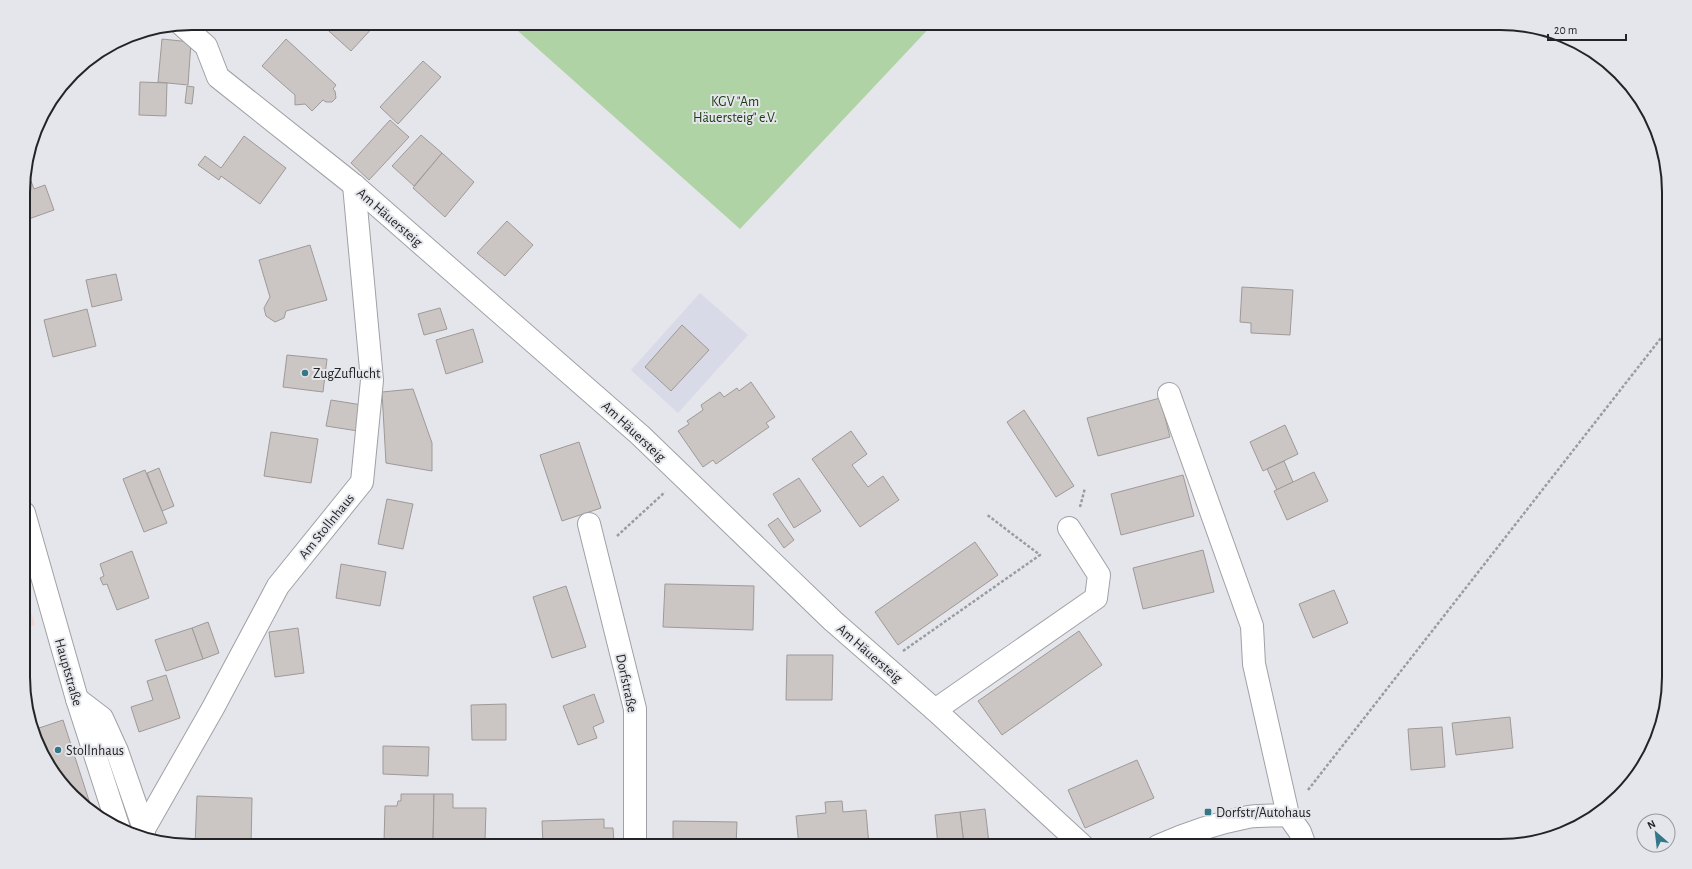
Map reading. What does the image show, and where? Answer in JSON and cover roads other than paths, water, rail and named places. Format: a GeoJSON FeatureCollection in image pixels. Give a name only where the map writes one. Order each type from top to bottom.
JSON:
{"type":"FeatureCollection","features":[{"type":"Feature","properties":{"kind":"street","name":"Am Häuersteig"},"geometry":{"type":"LineString","coordinates":[[188,30],[206,46],[214,69],[354,185],[634,430],[833,621],[935,710],[1075,839]]}},
{"type":"Feature","properties":{"kind":"street","name":"Am Stollnhaus"},"geometry":{"type":"LineString","coordinates":[[144,831],[213,708],[278,586],[362,482],[372,380],[354,185]]}},
{"type":"Feature","properties":{"kind":"street"},"geometry":{"type":"LineString","coordinates":[[1169,394],[1252,626],[1254,664],[1288,815],[1300,832],[1302,839]]}},
{"type":"Feature","properties":{"kind":"street","name":"Dorfstraße"},"geometry":{"type":"LineString","coordinates":[[589,524],[635,709],[635,839]]}},
{"type":"Feature","properties":{"kind":"street"},"geometry":{"type":"LineString","coordinates":[[935,710],[1096,598],[1100,574],[1068,528]]}},
{"type":"Feature","properties":{"kind":"street","name":"Hauptstraße"},"geometry":{"type":"LineString","coordinates":[[30,534],[77,699],[116,820]]}},
{"type":"Feature","properties":{"kind":"street"},"geometry":{"type":"LineString","coordinates":[[77,699],[102,718],[117,751],[144,831]]}},
{"type":"Feature","properties":{"kind":"street"},"geometry":{"type":"LineString","coordinates":[[1174,839],[1212,826],[1249,817],[1288,815]]}},
{"type":"Feature","properties":{"kind":"place","name":"ZugZuflucht"},"geometry":{"type":"Point","coordinates":[305,373]}},
{"type":"Feature","properties":{"kind":"place","name":"Stollnhaus"},"geometry":{"type":"Point","coordinates":[58,750]}},
{"type":"Feature","properties":{"kind":"place","name":"Dorfstr/Autohaus"},"geometry":{"type":"Point","coordinates":[1208,812]}},
{"type":"Feature","properties":{"kind":"park label","name":"KGV \"Am Häuersteig\" e.V."},"geometry":{"type":"Point","coordinates":[735,110]}}]}
